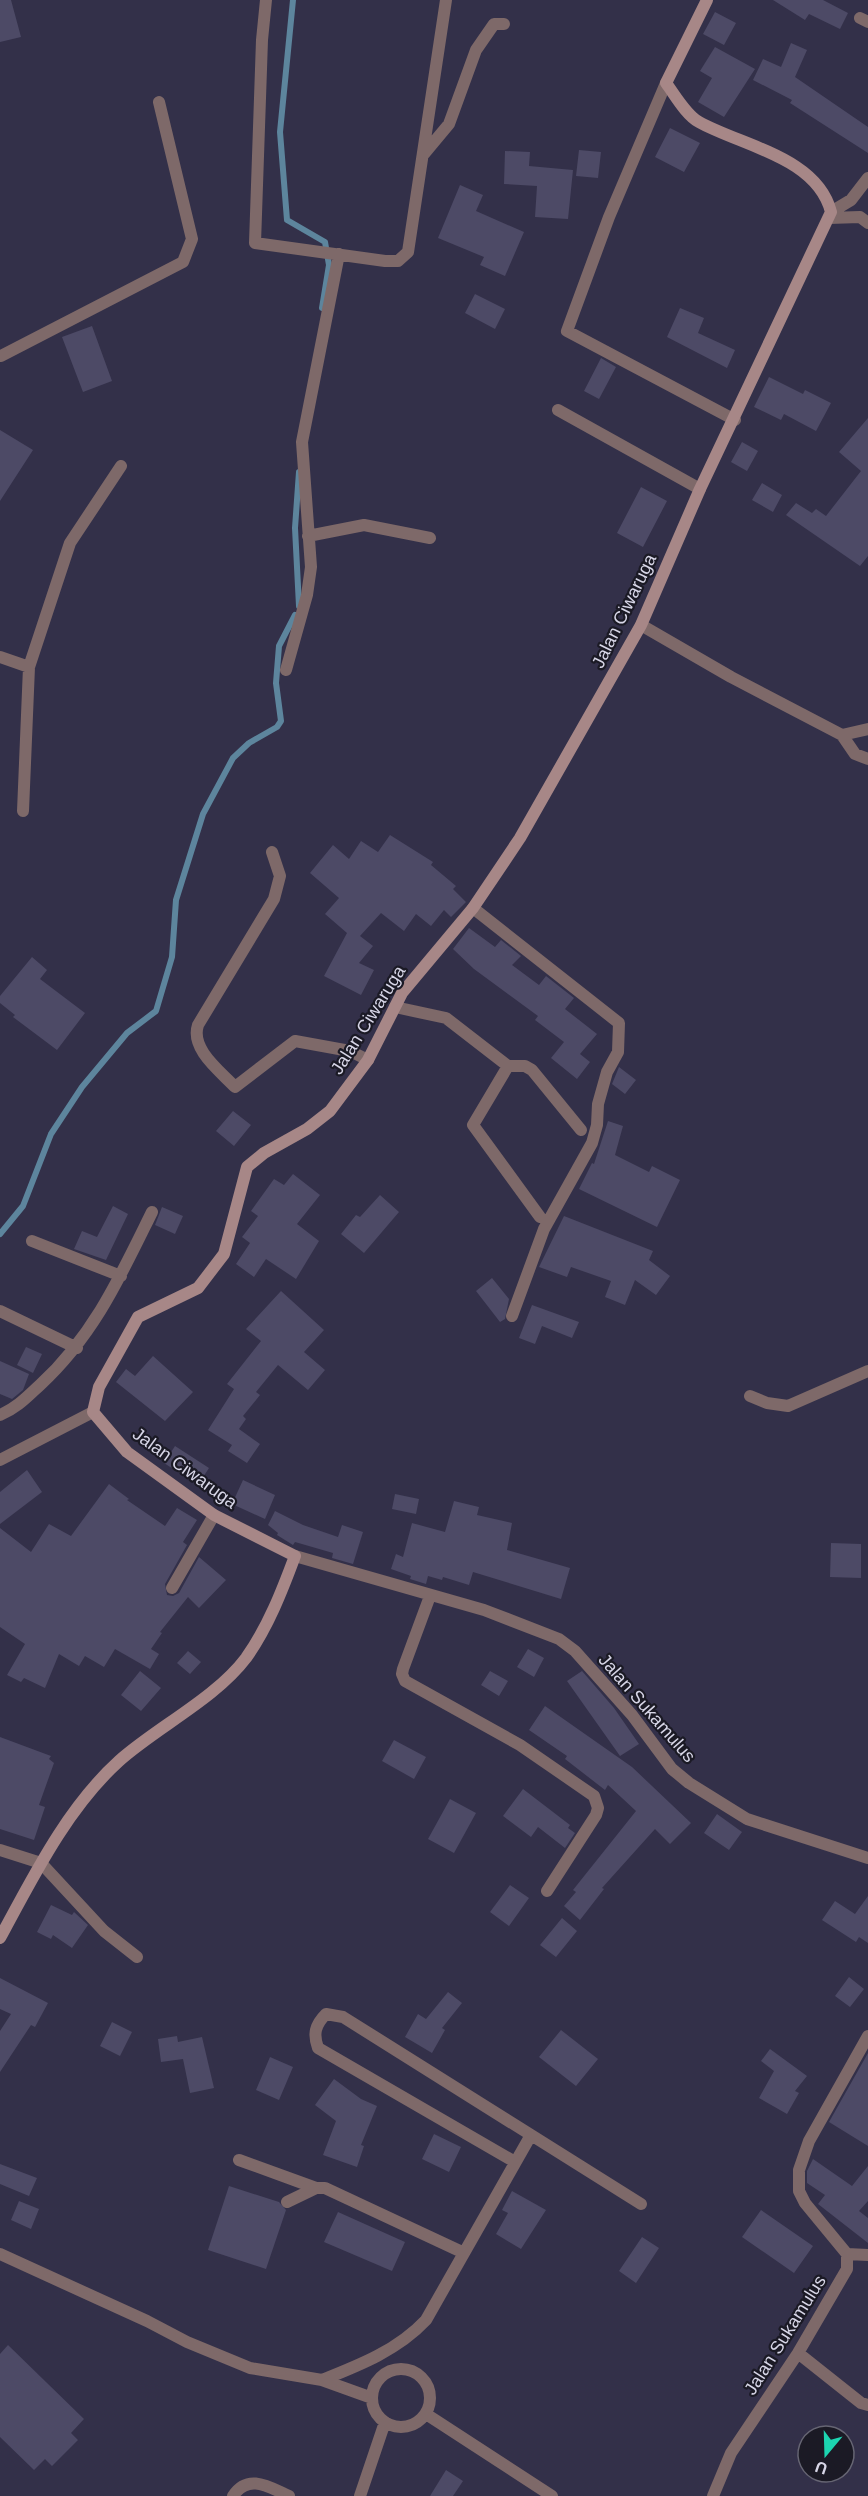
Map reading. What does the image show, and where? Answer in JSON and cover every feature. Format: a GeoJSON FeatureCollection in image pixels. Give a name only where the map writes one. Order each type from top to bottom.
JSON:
{"type":"FeatureCollection","features":[{"type":"Feature","properties":{"kind":"street"},"geometry":{"type":"LineString","coordinates":[[266,0],[262,23],[255,243],[398,261],[408,252],[446,0]]}},
{"type":"Feature","properties":{"kind":"street"},"geometry":{"type":"LineString","coordinates":[[707,0],[666,83],[609,217],[567,331],[735,420]]}},
{"type":"Feature","properties":{"kind":"street"},"geometry":{"type":"LineString","coordinates":[[424,155],[449,124],[476,50],[494,24],[504,24]]}},
{"type":"Feature","properties":{"kind":"street"},"geometry":{"type":"LineString","coordinates":[[666,83],[696,120],[784,160],[809,177],[828,201],[830,215]]}},
{"type":"Feature","properties":{"kind":"street"},"geometry":{"type":"LineString","coordinates":[[0,355],[183,262],[192,239],[159,102]]}},
{"type":"Feature","properties":{"kind":"street"},"geometry":{"type":"LineString","coordinates":[[830,215],[851,200],[868,178]]}},
{"type":"Feature","properties":{"kind":"street"},"geometry":{"type":"LineString","coordinates":[[830,215],[860,218],[868,223]]}},
{"type":"Feature","properties":{"kind":"street","name":"Jalan Ciwaruga"},"geometry":{"type":"LineString","coordinates":[[295,1556],[214,1515],[127,1452],[93,1412],[99,1387],[138,1317],[198,1288],[224,1254],[247,1167],[264,1153],[307,1129],[330,1111],[368,1060],[402,993],[473,908],[520,838],[641,625],[700,489],[735,420],[830,215]]}},
{"type":"Feature","properties":{"kind":"street"},"geometry":{"type":"LineString","coordinates":[[286,670],[307,595],[311,567],[302,442],[339,254]]}},
{"type":"Feature","properties":{"kind":"street"},"geometry":{"type":"LineString","coordinates":[[558,410],[700,489]]}},
{"type":"Feature","properties":{"kind":"street"},"geometry":{"type":"LineString","coordinates":[[23,811],[29,667],[70,543],[121,466]]}},
{"type":"Feature","properties":{"kind":"street"},"geometry":{"type":"LineString","coordinates":[[308,536],[364,525],[430,538]]}},
{"type":"Feature","properties":{"kind":"street"},"geometry":{"type":"LineString","coordinates":[[641,625],[731,677],[842,735],[855,754],[868,759]]}},
{"type":"Feature","properties":{"kind":"street"},"geometry":{"type":"LineString","coordinates":[[0,657],[29,667]]}},
{"type":"Feature","properties":{"kind":"street"},"geometry":{"type":"LineString","coordinates":[[842,735],[868,729]]}},
{"type":"Feature","properties":{"kind":"street"},"geometry":{"type":"LineString","coordinates":[[272,852],[280,876],[274,899],[198,1025],[195,1035],[198,1045],[235,1087],[295,1041],[350,1051],[368,1060]]}},
{"type":"Feature","properties":{"kind":"street"},"geometry":{"type":"LineString","coordinates":[[473,908],[619,1023],[618,1052],[607,1072],[598,1104],[597,1125],[592,1143],[544,1229],[512,1316]]}},
{"type":"Feature","properties":{"kind":"street"},"geometry":{"type":"LineString","coordinates":[[395,1007],[446,1018],[508,1066],[525,1066],[532,1070],[581,1130]]}},
{"type":"Feature","properties":{"kind":"street"},"geometry":{"type":"LineString","coordinates":[[508,1066],[472,1125],[540,1217]]}},
{"type":"Feature","properties":{"kind":"street"},"geometry":{"type":"LineString","coordinates":[[0,1415],[15,1409],[77,1348],[121,1276],[152,1212]]}},
{"type":"Feature","properties":{"kind":"street"},"geometry":{"type":"LineString","coordinates":[[32,1241],[121,1276]]}},
{"type":"Feature","properties":{"kind":"street"},"geometry":{"type":"LineString","coordinates":[[0,1311],[77,1348]]}},
{"type":"Feature","properties":{"kind":"street"},"geometry":{"type":"LineString","coordinates":[[750,1396],[767,1403],[788,1406],[868,1371]]}},
{"type":"Feature","properties":{"kind":"street"},"geometry":{"type":"LineString","coordinates":[[0,1460],[93,1412]]}},
{"type":"Feature","properties":{"kind":"street"},"geometry":{"type":"LineString","coordinates":[[172,1588],[214,1515]]}},
{"type":"Feature","properties":{"kind":"street"},"geometry":{"type":"LineString","coordinates":[[0,1938],[41,1863],[87,1797],[119,1761],[206,1696],[245,1659],[277,1604],[295,1556]]}},
{"type":"Feature","properties":{"kind":"street","name":"Jalan Sukamulus"},"geometry":{"type":"LineString","coordinates":[[295,1556],[484,1610],[559,1639],[575,1651],[632,1714],[672,1769],[727,1808],[747,1819],[868,1858]]}},
{"type":"Feature","properties":{"kind":"street"},"geometry":{"type":"LineString","coordinates":[[430,1596],[403,1669],[405,1682],[520,1745],[594,1796],[597,1801],[596,1815],[547,1891]]}},
{"type":"Feature","properties":{"kind":"street"},"geometry":{"type":"LineString","coordinates":[[0,1850],[41,1863],[104,1931],[136,1957]]}},
{"type":"Feature","properties":{"kind":"street"},"geometry":{"type":"LineString","coordinates":[[515,2162],[318,2048],[315,2027],[326,2014],[343,2017],[641,2204]]}},
{"type":"Feature","properties":{"kind":"street"},"geometry":{"type":"LineString","coordinates":[[868,2036],[809,2140],[799,2170],[799,2191],[805,2203],[847,2254],[868,2255]]}},
{"type":"Feature","properties":{"kind":"street"},"geometry":{"type":"LineString","coordinates":[[322,2380],[392,2348],[414,2333],[438,2302],[462,2252],[531,2135]]}},
{"type":"Feature","properties":{"kind":"street"},"geometry":{"type":"LineString","coordinates":[[239,2160],[316,2188],[325,2188],[338,2193],[462,2252]]}},
{"type":"Feature","properties":{"kind":"street"},"geometry":{"type":"LineString","coordinates":[[286,2202],[316,2188]]}},
{"type":"Feature","properties":{"kind":"street"},"geometry":{"type":"LineString","coordinates":[[0,2254],[126,2311],[187,2342],[250,2368],[322,2380],[372,2398]]}},
{"type":"Feature","properties":{"kind":"street","name":"Jalan Sukamulus"},"geometry":{"type":"LineString","coordinates":[[713,2496],[731,2453],[798,2353],[847,2269],[847,2254]]}},
{"type":"Feature","properties":{"kind":"street"},"geometry":{"type":"LineString","coordinates":[[798,2353],[861,2403],[868,2405]]}},
{"type":"Feature","properties":{"kind":"street"},"geometry":{"type":"LineString","coordinates":[[405,2369],[422,2378],[428,2386],[430,2405],[426,2414],[412,2426],[393,2426],[385,2422],[374,2408],[372,2398],[378,2380],[395,2370],[405,2369]]}},
{"type":"Feature","properties":{"kind":"street"},"geometry":{"type":"LineString","coordinates":[[426,2414],[552,2496]]}},
{"type":"Feature","properties":{"kind":"street"},"geometry":{"type":"LineString","coordinates":[[360,2496],[385,2422]]}},
{"type":"Feature","properties":{"kind":"street"},"geometry":{"type":"LineString","coordinates":[[233,2496],[243,2485],[259,2482],[289,2496]]}},
{"type":"Feature","properties":{"kind":"building"},"geometry":{"type":"Polygon","coordinates":[[[0,0],[11,0],[21,37],[0,42],[0,0]]]}},
{"type":"Feature","properties":{"kind":"building"},"geometry":{"type":"Polygon","coordinates":[[[773,0],[823,0],[848,13],[840,29],[809,14],[805,20],[773,0]]]}},
{"type":"Feature","properties":{"kind":"building"},"geometry":{"type":"Polygon","coordinates":[[[715,12],[736,23],[724,45],[703,34],[715,12]]]}},
{"type":"Feature","properties":{"kind":"building"},"geometry":{"type":"Polygon","coordinates":[[[791,43],[807,50],[795,77],[868,127],[868,153],[790,103],[792,100],[753,80],[763,59],[781,67],[791,43]]]}},
{"type":"Feature","properties":{"kind":"building"},"geometry":{"type":"Polygon","coordinates":[[[715,47],[755,69],[724,117],[698,102],[712,78],[700,71],[715,47]]]}},
{"type":"Feature","properties":{"kind":"building"},"geometry":{"type":"Polygon","coordinates":[[[670,128],[700,143],[684,172],[655,157],[670,128]]]}},
{"type":"Feature","properties":{"kind":"building"},"geometry":{"type":"Polygon","coordinates":[[[579,150],[601,152],[598,178],[576,176],[579,150]]]}},
{"type":"Feature","properties":{"kind":"building"},"geometry":{"type":"Polygon","coordinates":[[[505,151],[530,152],[529,166],[573,170],[568,219],[535,217],[537,186],[504,184],[505,151]]]}},
{"type":"Feature","properties":{"kind":"building"},"geometry":{"type":"Polygon","coordinates":[[[460,185],[483,195],[476,211],[524,232],[505,276],[480,265],[484,257],[438,238],[460,185]]]}},
{"type":"Feature","properties":{"kind":"building"},"geometry":{"type":"Polygon","coordinates":[[[475,294],[505,309],[495,329],[465,313],[475,294]]]}},
{"type":"Feature","properties":{"kind":"building"},"geometry":{"type":"Polygon","coordinates":[[[680,308],[704,318],[698,333],[735,350],[727,368],[667,337],[680,308]]]}},
{"type":"Feature","properties":{"kind":"building"},"geometry":{"type":"Polygon","coordinates":[[[92,326],[112,381],[83,392],[62,337],[92,326]]]}},
{"type":"Feature","properties":{"kind":"building"},"geometry":{"type":"Polygon","coordinates":[[[601,358],[616,367],[599,399],[584,391],[601,358]]]}},
{"type":"Feature","properties":{"kind":"building"},"geometry":{"type":"Polygon","coordinates":[[[769,377],[803,394],[805,390],[831,403],[816,431],[784,414],[781,420],[754,407],[769,377]]]}},
{"type":"Feature","properties":{"kind":"building"},"geometry":{"type":"Polygon","coordinates":[[[868,418],[868,556],[860,566],[786,515],[796,503],[812,513],[816,509],[826,516],[861,471],[839,452],[868,418]]]}},
{"type":"Feature","properties":{"kind":"building"},"geometry":{"type":"Polygon","coordinates":[[[0,430],[33,450],[0,501],[0,430]]]}},
{"type":"Feature","properties":{"kind":"building"},"geometry":{"type":"Polygon","coordinates":[[[742,442],[758,451],[747,471],[731,462],[742,442]]]}},
{"type":"Feature","properties":{"kind":"building"},"geometry":{"type":"Polygon","coordinates":[[[762,483],[782,495],[773,512],[752,500],[762,483]]]}},
{"type":"Feature","properties":{"kind":"building"},"geometry":{"type":"Polygon","coordinates":[[[641,487],[667,501],[643,547],[617,533],[641,487]]]}},
{"type":"Feature","properties":{"kind":"building"},"geometry":{"type":"Polygon","coordinates":[[[390,835],[433,862],[431,865],[456,886],[453,889],[466,902],[451,917],[444,910],[431,926],[416,914],[404,931],[381,913],[360,936],[373,946],[359,963],[374,970],[361,995],[324,976],[347,933],[325,914],[339,898],[310,873],[333,845],[349,859],[361,841],[378,852],[390,835]]]}},
{"type":"Feature","properties":{"kind":"building"},"geometry":{"type":"Polygon","coordinates":[[[469,928],[495,947],[501,940],[521,956],[512,965],[539,985],[546,976],[574,998],[565,1009],[597,1034],[580,1054],[590,1062],[577,1079],[551,1058],[564,1042],[535,1020],[538,1016],[474,969],[453,949],[469,928]]]}},
{"type":"Feature","properties":{"kind":"building"},"geometry":{"type":"Polygon","coordinates":[[[32,957],[47,970],[40,979],[85,1013],[57,1050],[13,1017],[15,1015],[0,1003],[0,996],[32,957]]]}},
{"type":"Feature","properties":{"kind":"building"},"geometry":{"type":"Polygon","coordinates":[[[619,1067],[636,1080],[625,1094],[612,1084],[619,1067]]]}},
{"type":"Feature","properties":{"kind":"building"},"geometry":{"type":"Polygon","coordinates":[[[233,1111],[251,1125],[234,1146],[216,1131],[233,1111]]]}},
{"type":"Feature","properties":{"kind":"building"},"geometry":{"type":"Polygon","coordinates":[[[608,1121],[623,1126],[615,1155],[649,1172],[652,1166],[680,1180],[657,1227],[579,1189],[592,1163],[594,1164],[608,1121]]]}},
{"type":"Feature","properties":{"kind":"building"},"geometry":{"type":"Polygon","coordinates":[[[293,1174],[320,1195],[297,1224],[319,1241],[296,1279],[266,1259],[254,1277],[236,1264],[250,1243],[242,1237],[258,1216],[251,1211],[274,1179],[284,1185],[293,1174]]]}},
{"type":"Feature","properties":{"kind":"building"},"geometry":{"type":"Polygon","coordinates":[[[380,1195],[399,1212],[364,1253],[341,1234],[356,1215],[360,1217],[380,1195]]]}},
{"type":"Feature","properties":{"kind":"building"},"geometry":{"type":"Polygon","coordinates":[[[113,1206],[128,1214],[106,1260],[74,1249],[82,1231],[97,1237],[113,1206]]]}},
{"type":"Feature","properties":{"kind":"building"},"geometry":{"type":"Polygon","coordinates":[[[162,1207],[183,1216],[175,1234],[155,1225],[162,1207]]]}},
{"type":"Feature","properties":{"kind":"building"},"geometry":{"type":"Polygon","coordinates":[[[564,1216],[653,1251],[649,1260],[670,1276],[656,1295],[635,1280],[625,1305],[605,1297],[611,1281],[571,1267],[567,1277],[539,1267],[564,1216]]]}},
{"type":"Feature","properties":{"kind":"building"},"geometry":{"type":"Polygon","coordinates":[[[492,1278],[509,1299],[505,1319],[500,1322],[476,1291],[492,1278]]]}},
{"type":"Feature","properties":{"kind":"building"},"geometry":{"type":"Polygon","coordinates":[[[281,1291],[324,1330],[304,1352],[325,1370],[308,1390],[278,1365],[256,1392],[260,1395],[243,1416],[246,1419],[239,1429],[260,1444],[247,1463],[228,1451],[232,1445],[208,1430],[234,1389],[227,1384],[261,1341],[246,1329],[281,1291]]]}},
{"type":"Feature","properties":{"kind":"building"},"geometry":{"type":"Polygon","coordinates":[[[532,1305],[579,1322],[572,1338],[542,1326],[535,1344],[519,1338],[532,1305]]]}},
{"type":"Feature","properties":{"kind":"building"},"geometry":{"type":"Polygon","coordinates":[[[26,1347],[42,1354],[33,1373],[17,1365],[26,1347]]]}},
{"type":"Feature","properties":{"kind":"building"},"geometry":{"type":"Polygon","coordinates":[[[153,1356],[193,1392],[165,1421],[116,1382],[126,1369],[135,1376],[153,1356]]]}},
{"type":"Feature","properties":{"kind":"building"},"geometry":{"type":"Polygon","coordinates":[[[0,1361],[29,1374],[23,1390],[12,1399],[0,1394],[0,1361]]]}},
{"type":"Feature","properties":{"kind":"building"},"geometry":{"type":"Polygon","coordinates":[[[175,1446],[209,1468],[198,1485],[164,1463],[175,1446]]]}},
{"type":"Feature","properties":{"kind":"building"},"geometry":{"type":"Polygon","coordinates":[[[27,1470],[42,1492],[0,1524],[0,1492],[27,1470]]]}},
{"type":"Feature","properties":{"kind":"building"},"geometry":{"type":"Polygon","coordinates":[[[243,1480],[275,1495],[265,1519],[232,1504],[243,1480]]]}},
{"type":"Feature","properties":{"kind":"building"},"geometry":{"type":"Polygon","coordinates":[[[109,1484],[129,1499],[127,1500],[165,1526],[177,1508],[197,1520],[183,1542],[187,1545],[165,1584],[167,1595],[173,1596],[179,1593],[199,1557],[226,1580],[199,1608],[188,1597],[160,1632],[162,1633],[151,1649],[159,1654],[150,1669],[115,1649],[104,1667],[85,1656],[79,1666],[59,1654],[45,1688],[24,1678],[21,1682],[7,1675],[25,1644],[0,1627],[0,1528],[31,1552],[49,1524],[71,1536],[109,1484]]]}},
{"type":"Feature","properties":{"kind":"building"},"geometry":{"type":"Polygon","coordinates":[[[395,1494],[419,1499],[416,1514],[392,1509],[395,1494]]]}},
{"type":"Feature","properties":{"kind":"building"},"geometry":{"type":"Polygon","coordinates":[[[454,1501],[479,1507],[477,1515],[512,1523],[507,1550],[570,1568],[561,1599],[473,1572],[469,1585],[443,1577],[442,1580],[428,1576],[426,1584],[391,1569],[396,1554],[403,1557],[412,1523],[445,1532],[454,1501]]]}},
{"type":"Feature","properties":{"kind":"building"},"geometry":{"type":"Polygon","coordinates":[[[275,1511],[303,1525],[338,1537],[342,1525],[363,1532],[353,1564],[332,1558],[333,1553],[295,1542],[293,1545],[277,1535],[278,1533],[268,1525],[275,1511]]]}},
{"type":"Feature","properties":{"kind":"building"},"geometry":{"type":"Polygon","coordinates":[[[831,1543],[861,1544],[861,1578],[830,1577],[831,1543]]]}},
{"type":"Feature","properties":{"kind":"building"},"geometry":{"type":"Polygon","coordinates":[[[528,1649],[544,1658],[534,1677],[517,1667],[528,1649]]]}},
{"type":"Feature","properties":{"kind":"building"},"geometry":{"type":"Polygon","coordinates":[[[188,1651],[201,1662],[190,1674],[177,1663],[188,1651]]]}},
{"type":"Feature","properties":{"kind":"building"},"geometry":{"type":"Polygon","coordinates":[[[140,1671],[161,1688],[141,1711],[121,1695],[140,1671]]]}},
{"type":"Feature","properties":{"kind":"building"},"geometry":{"type":"Polygon","coordinates":[[[490,1671],[508,1681],[499,1696],[481,1685],[490,1671]]]}},
{"type":"Feature","properties":{"kind":"building"},"geometry":{"type":"Polygon","coordinates":[[[582,1671],[614,1708],[639,1744],[620,1756],[567,1681],[582,1671]]]}},
{"type":"Feature","properties":{"kind":"building"},"geometry":{"type":"Polygon","coordinates":[[[545,1706],[632,1767],[691,1823],[670,1844],[655,1829],[602,1888],[604,1889],[580,1920],[564,1906],[576,1892],[573,1890],[636,1811],[608,1785],[605,1790],[565,1759],[567,1756],[529,1730],[545,1706]]]}},
{"type":"Feature","properties":{"kind":"building"},"geometry":{"type":"Polygon","coordinates":[[[0,1737],[51,1756],[49,1759],[54,1763],[39,1805],[45,1807],[34,1840],[0,1829],[0,1737]]]}},
{"type":"Feature","properties":{"kind":"building"},"geometry":{"type":"Polygon","coordinates":[[[394,1740],[426,1757],[414,1779],[382,1761],[394,1740]]]}},
{"type":"Feature","properties":{"kind":"building"},"geometry":{"type":"Polygon","coordinates":[[[523,1789],[570,1825],[568,1828],[575,1833],[565,1848],[538,1827],[531,1837],[503,1816],[523,1789]]]}},
{"type":"Feature","properties":{"kind":"building"},"geometry":{"type":"Polygon","coordinates":[[[450,1799],[476,1813],[454,1853],[428,1839],[450,1799]]]}},
{"type":"Feature","properties":{"kind":"building"},"geometry":{"type":"Polygon","coordinates":[[[717,1814],[742,1832],[729,1850],[704,1833],[717,1814]]]}},
{"type":"Feature","properties":{"kind":"building"},"geometry":{"type":"Polygon","coordinates":[[[510,1885],[529,1898],[509,1926],[490,1912],[510,1885]]]}},
{"type":"Feature","properties":{"kind":"building"},"geometry":{"type":"Polygon","coordinates":[[[868,1896],[868,1943],[859,1937],[856,1942],[822,1920],[835,1901],[855,1914],[868,1896]]]}},
{"type":"Feature","properties":{"kind":"building"},"geometry":{"type":"Polygon","coordinates":[[[51,1905],[72,1915],[74,1912],[88,1925],[72,1948],[53,1935],[51,1939],[37,1932],[51,1905]]]}},
{"type":"Feature","properties":{"kind":"building"},"geometry":{"type":"Polygon","coordinates":[[[562,1918],[577,1931],[556,1957],[540,1945],[562,1918]]]}},
{"type":"Feature","properties":{"kind":"building"},"geometry":{"type":"Polygon","coordinates":[[[849,1977],[864,1989],[850,2007],[835,1996],[849,1977]]]}},
{"type":"Feature","properties":{"kind":"building"},"geometry":{"type":"Polygon","coordinates":[[[0,1978],[48,2003],[35,2027],[31,2025],[0,2072],[0,2031],[11,2014],[0,2009],[0,1978]]]}},
{"type":"Feature","properties":{"kind":"building"},"geometry":{"type":"Polygon","coordinates":[[[448,1992],[462,2003],[442,2028],[445,2030],[432,2053],[405,2037],[418,2014],[426,2019],[448,1992]]]}},
{"type":"Feature","properties":{"kind":"building"},"geometry":{"type":"Polygon","coordinates":[[[112,2022],[132,2032],[120,2056],[100,2046],[112,2022]]]}},
{"type":"Feature","properties":{"kind":"building"},"geometry":{"type":"Polygon","coordinates":[[[561,2030],[598,2059],[576,2086],[539,2057],[561,2030]]]}},
{"type":"Feature","properties":{"kind":"building"},"geometry":{"type":"Polygon","coordinates":[[[177,2036],[178,2042],[202,2037],[214,2088],[190,2093],[183,2059],[161,2062],[158,2039],[177,2036]]]}},
{"type":"Feature","properties":{"kind":"building"},"geometry":{"type":"Polygon","coordinates":[[[770,2049],[807,2076],[795,2091],[799,2093],[787,2114],[759,2098],[774,2071],[761,2061],[770,2049]]]}},
{"type":"Feature","properties":{"kind":"building"},"geometry":{"type":"Polygon","coordinates":[[[868,2053],[868,2146],[829,2122],[868,2053]]]}},
{"type":"Feature","properties":{"kind":"building"},"geometry":{"type":"Polygon","coordinates":[[[270,2057],[293,2067],[279,2100],[256,2090],[270,2057]]]}},
{"type":"Feature","properties":{"kind":"building"},"geometry":{"type":"Polygon","coordinates":[[[334,2079],[361,2099],[377,2106],[361,2145],[364,2146],[357,2167],[323,2155],[336,2121],[315,2105],[334,2079]]]}},
{"type":"Feature","properties":{"kind":"building"},"geometry":{"type":"Polygon","coordinates":[[[434,2134],[461,2147],[449,2172],[422,2159],[434,2134]]]}},
{"type":"Feature","properties":{"kind":"building"},"geometry":{"type":"Polygon","coordinates":[[[813,2159],[852,2186],[868,2166],[868,2201],[859,2211],[868,2218],[868,2243],[818,2204],[825,2195],[807,2183],[807,2171],[813,2159]]]}},
{"type":"Feature","properties":{"kind":"building"},"geometry":{"type":"Polygon","coordinates":[[[0,2164],[37,2178],[29,2196],[0,2184],[0,2164]]]}},
{"type":"Feature","properties":{"kind":"building"},"geometry":{"type":"Polygon","coordinates":[[[229,2186],[279,2202],[286,2210],[266,2269],[208,2250],[229,2186]]]}},
{"type":"Feature","properties":{"kind":"building"},"geometry":{"type":"Polygon","coordinates":[[[512,2191],[546,2210],[521,2249],[496,2234],[508,2213],[502,2210],[512,2191]]]}},
{"type":"Feature","properties":{"kind":"building"},"geometry":{"type":"Polygon","coordinates":[[[19,2201],[39,2209],[31,2229],[11,2220],[19,2201]]]}},
{"type":"Feature","properties":{"kind":"building"},"geometry":{"type":"Polygon","coordinates":[[[761,2210],[813,2246],[794,2273],[742,2237],[761,2210]]]}},
{"type":"Feature","properties":{"kind":"building"},"geometry":{"type":"Polygon","coordinates":[[[338,2212],[405,2242],[392,2271],[324,2242],[338,2212]]]}},
{"type":"Feature","properties":{"kind":"building"},"geometry":{"type":"Polygon","coordinates":[[[642,2237],[659,2248],[636,2283],[619,2271],[642,2237]]]}},
{"type":"Feature","properties":{"kind":"building"},"geometry":{"type":"Polygon","coordinates":[[[8,2345],[84,2419],[71,2433],[78,2440],[52,2466],[45,2459],[34,2470],[0,2437],[0,2354],[8,2345]]]}},
{"type":"Feature","properties":{"kind":"building"},"geometry":{"type":"Polygon","coordinates":[[[446,2470],[463,2481],[453,2496],[430,2496],[446,2470]]]}},
{"type":"Feature","properties":{"kind":"waterway"},"geometry":{"type":"LineString","coordinates":[[293,0],[280,132],[287,220],[325,242],[329,265],[322,308]]}},
{"type":"Feature","properties":{"kind":"waterway"},"geometry":{"type":"LineString","coordinates":[[299,472],[295,528],[299,606]]}},
{"type":"Feature","properties":{"kind":"waterway"},"geometry":{"type":"LineString","coordinates":[[0,1234],[23,1206],[51,1134],[82,1087],[127,1033],[156,1011],[172,957],[176,900],[203,814],[233,758],[249,743],[277,727],[281,721],[276,683],[279,646],[295,615]]}}]}
